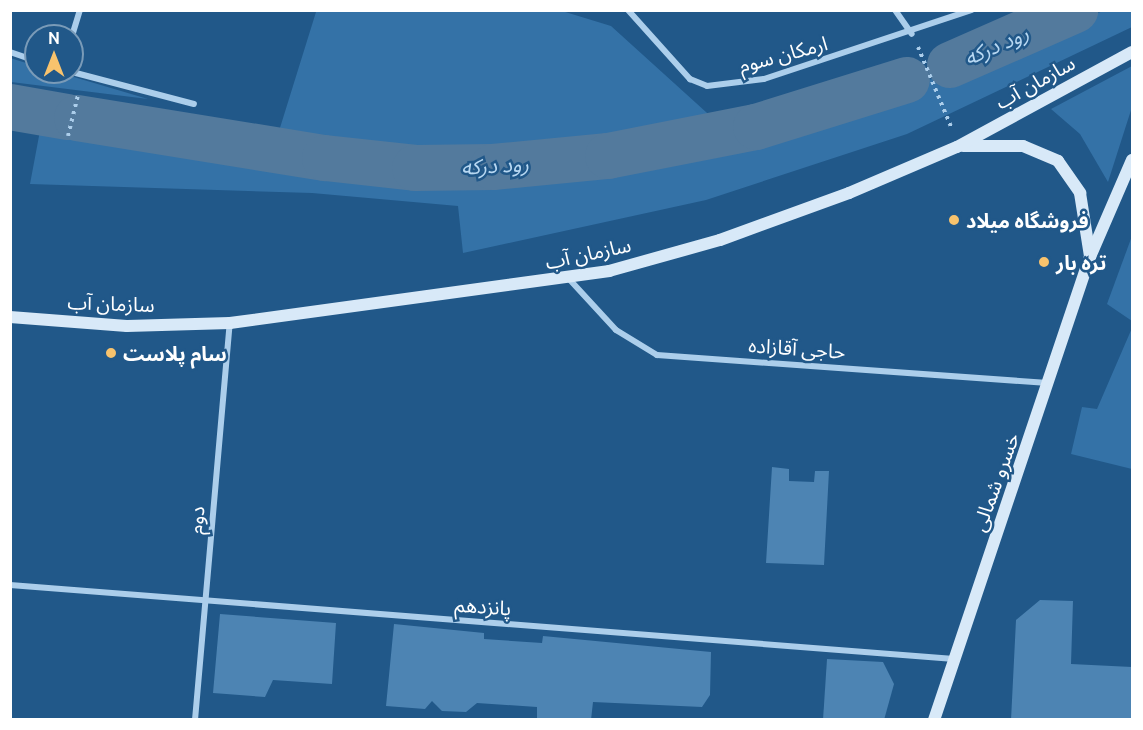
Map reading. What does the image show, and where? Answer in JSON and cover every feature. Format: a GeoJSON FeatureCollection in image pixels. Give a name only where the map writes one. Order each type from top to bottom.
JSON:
{"type":"FeatureCollection","features":[{"type":"Feature","properties":{"kind":"main road","name":"سازمان آب"},"geometry":{"type":"LineString","coordinates":[[10,317],[127,326],[230,323],[570,280],[720,240],[957,147],[1132,52]]}},
{"type":"Feature","properties":{"kind":"main road"},"geometry":{"type":"LineString","coordinates":[[957,147],[1023,146],[1058,161],[1080,192],[1090,257]]}},
{"type":"Feature","properties":{"kind":"main road"},"geometry":{"type":"LineString","coordinates":[[1090,257],[1132,160]]}},
{"type":"Feature","properties":{"kind":"main road","name":"خسرو شمالی"},"geometry":{"type":"LineString","coordinates":[[934,720],[1051,383],[1090,257]]}},
{"type":"Feature","properties":{"kind":"street","name":"ارمکان سوم"},"geometry":{"type":"LineString","coordinates":[[628,10],[690,79],[707,86],[746,84],[912,34],[972,10]]}},
{"type":"Feature","properties":{"kind":"street"},"geometry":{"type":"LineString","coordinates":[[895,10],[912,34]]}},
{"type":"Feature","properties":{"kind":"street"},"geometry":{"type":"LineString","coordinates":[[84,75],[194,104]]}},
{"type":"Feature","properties":{"kind":"street","name":"حاجی آقازاده"},"geometry":{"type":"LineString","coordinates":[[570,280],[616,330],[657,355],[1051,383]]}},
{"type":"Feature","properties":{"kind":"street","name":"دوم"},"geometry":{"type":"LineString","coordinates":[[195,720],[230,323]]}},
{"type":"Feature","properties":{"kind":"street","name":"پانزدهم"},"geometry":{"type":"LineString","coordinates":[[10,585],[954,658]]}},
{"type":"Feature","properties":{"kind":"path"},"geometry":{"type":"LineString","coordinates":[[920,52],[942,98],[957,147]]}},
{"type":"Feature","properties":{"kind":"path"},"geometry":{"type":"LineString","coordinates":[[68,136],[78,95]]}},
{"type":"Feature","properties":{"kind":"shaded area"},"geometry":{"type":"Polygon","coordinates":[[[312,11],[562,11],[611,26],[717,122],[581,148],[420,155],[279,131],[316,12],[312,11]]]}},
{"type":"Feature","properties":{"kind":"shaded area"},"geometry":{"type":"Polygon","coordinates":[[[1103,11],[1132,11],[1132,27],[907,134],[706,200],[463,253],[458,206],[312,193],[30,184],[42,120],[402,175],[627,165],[833,118],[1103,11]]]}},
{"type":"Feature","properties":{"kind":"shaded area"},"geometry":{"type":"Polygon","coordinates":[[[10,58],[24,62],[24,84],[11,82],[10,58]]]}},
{"type":"Feature","properties":{"kind":"shaded area"},"geometry":{"type":"Polygon","coordinates":[[[1132,66],[1132,107],[1108,182],[1080,134],[1051,109],[1132,66]]]}},
{"type":"Feature","properties":{"kind":"shaded area"},"geometry":{"type":"Polygon","coordinates":[[[84,80],[148,99],[27,84],[84,84],[84,80]]]}},
{"type":"Feature","properties":{"kind":"shaded area"},"geometry":{"type":"Polygon","coordinates":[[[1132,236],[1132,321],[1107,304],[1132,236]]]}},
{"type":"Feature","properties":{"kind":"shaded area"},"geometry":{"type":"Polygon","coordinates":[[[1132,328],[1132,469],[1071,454],[1082,407],[1097,409],[1132,328]]]}},
{"type":"Feature","properties":{"kind":"building"},"geometry":{"type":"Polygon","coordinates":[[[772,467],[789,469],[789,481],[814,482],[815,471],[829,471],[824,565],[766,563],[772,467]]]}},
{"type":"Feature","properties":{"kind":"building"},"geometry":{"type":"Polygon","coordinates":[[[1040,600],[1073,601],[1071,664],[1132,667],[1132,720],[1011,720],[1016,620],[1040,600]]]}},
{"type":"Feature","properties":{"kind":"building"},"geometry":{"type":"Polygon","coordinates":[[[220,614],[336,623],[332,684],[273,680],[265,697],[213,693],[220,614]]]}},
{"type":"Feature","properties":{"kind":"building"},"geometry":{"type":"Polygon","coordinates":[[[394,624],[484,633],[484,639],[542,643],[543,636],[711,652],[710,695],[702,707],[593,702],[591,720],[537,719],[537,707],[477,703],[466,712],[442,711],[432,701],[425,709],[386,706],[394,624]]]}},
{"type":"Feature","properties":{"kind":"building"},"geometry":{"type":"Polygon","coordinates":[[[827,659],[883,662],[894,684],[884,720],[823,720],[827,659]]]}},
{"type":"Feature","properties":{"kind":"waterway","name":"رود درکه"},"geometry":{"type":"LineString","coordinates":[[950,65],[1075,10]]}},
{"type":"Feature","properties":{"kind":"waterway","name":"رود درکه"},"geometry":{"type":"LineString","coordinates":[[77,118],[325,158],[415,168],[493,167],[608,156],[756,127],[907,80]]}},
{"type":"Feature","properties":{"kind":"waterway","name":"رود درکه"},"geometry":{"type":"LineString","coordinates":[[10,107],[68,117]]}},
{"type":"Feature","properties":{"kind":"place","name":"فروشگاه میلاد"},"geometry":{"type":"Point","coordinates":[954,220]}},
{"type":"Feature","properties":{"kind":"place","name":"تره بار"},"geometry":{"type":"Point","coordinates":[1044,262]}},
{"type":"Feature","properties":{"kind":"place","name":"سام پلاست"},"geometry":{"type":"Point","coordinates":[111,353]}}]}
